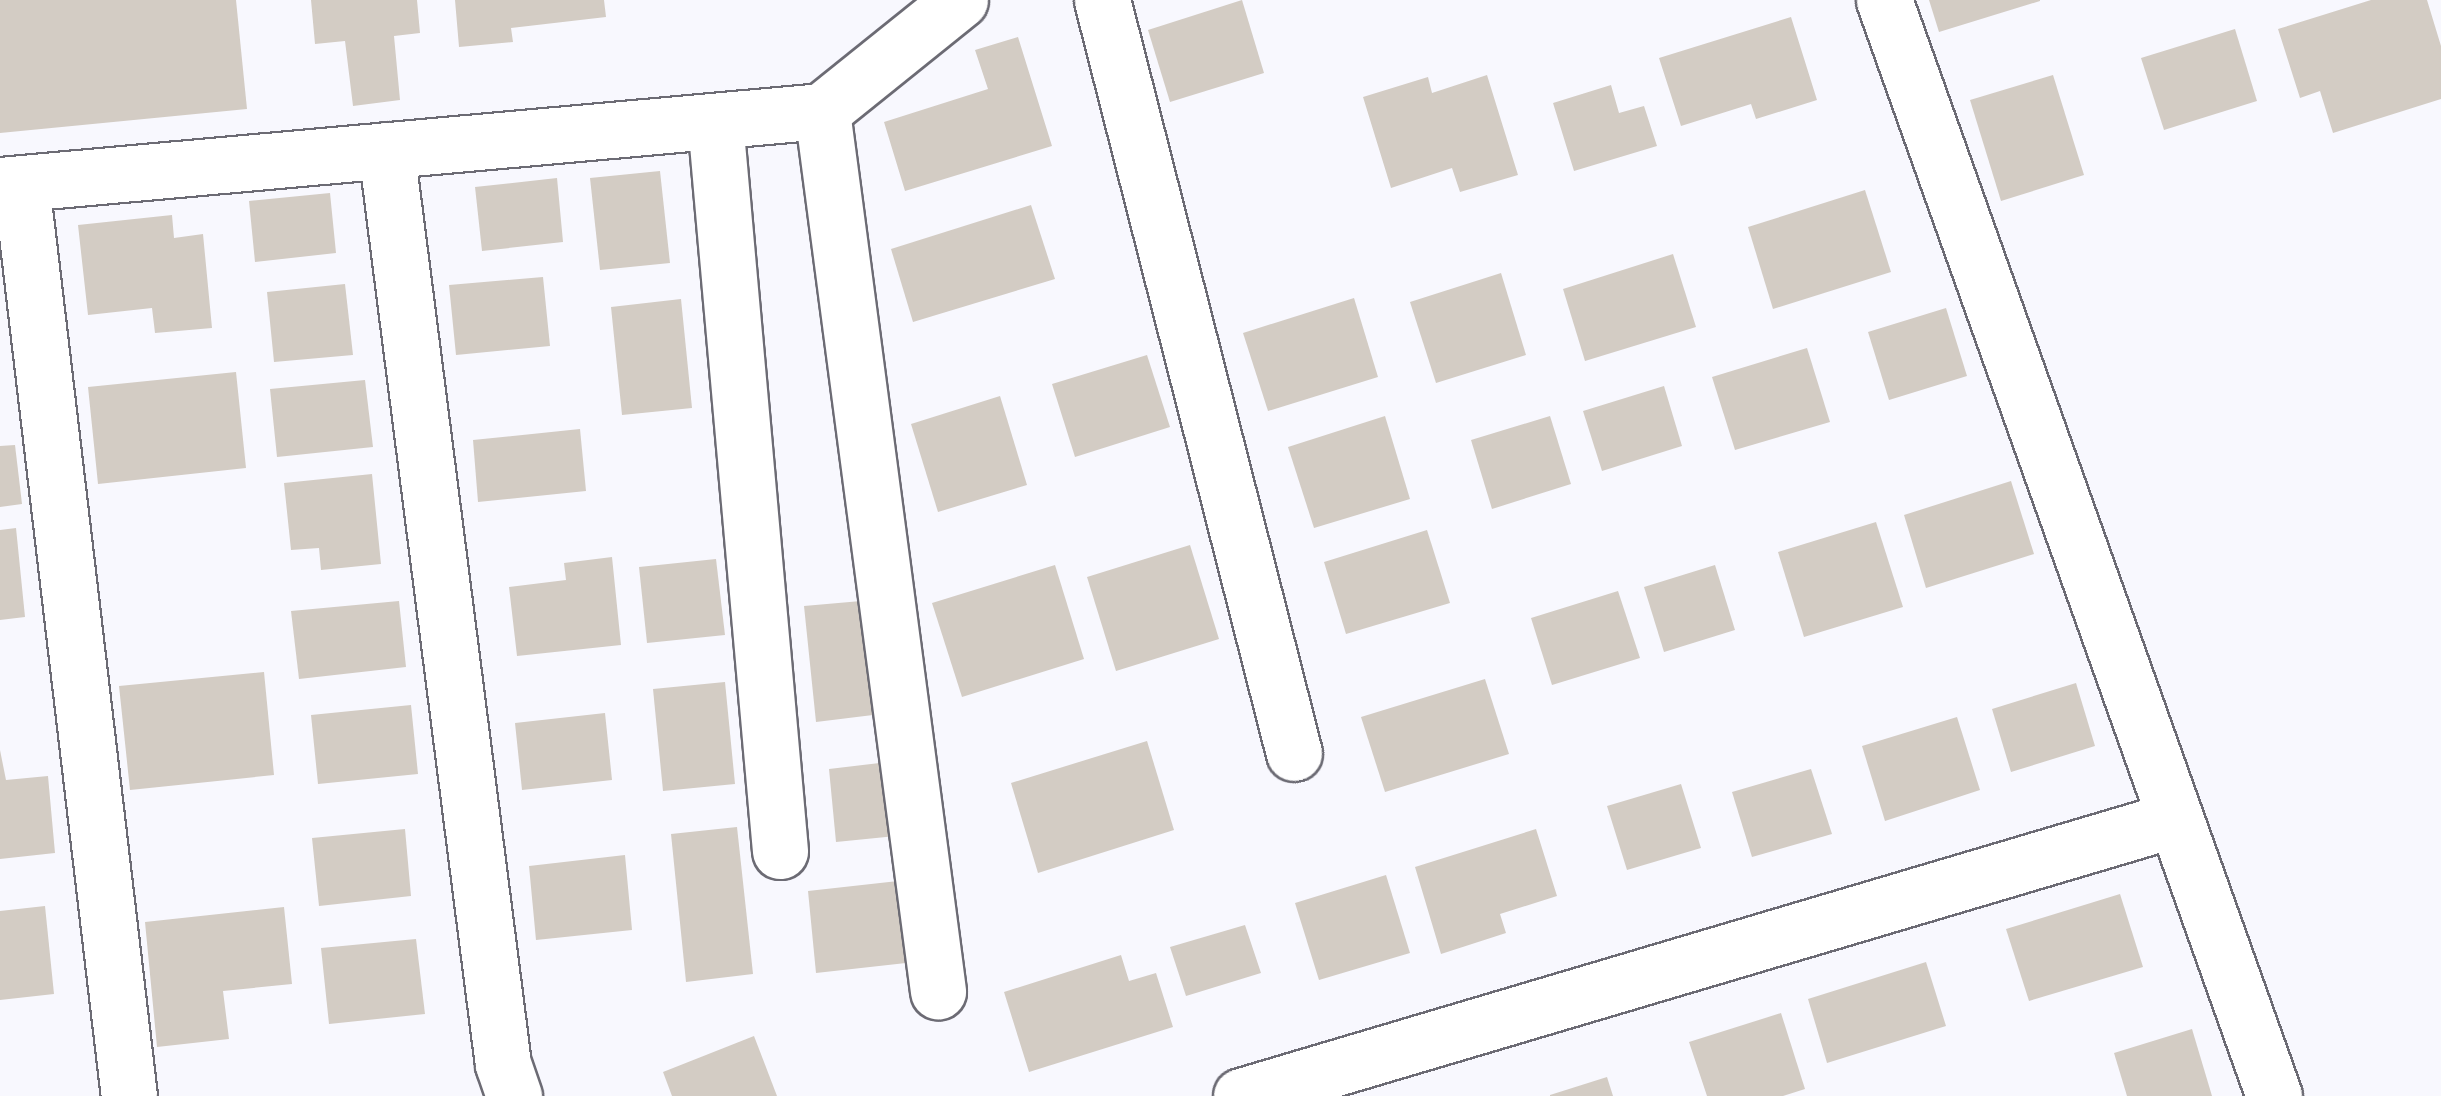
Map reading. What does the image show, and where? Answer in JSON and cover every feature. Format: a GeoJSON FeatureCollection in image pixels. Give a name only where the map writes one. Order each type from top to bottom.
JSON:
{"type":"FeatureCollection","features":[{"type":"Feature","properties":{"kind":"street"},"geometry":{"type":"LineString","coordinates":[[129,1096],[10,184],[822,111],[960,0]]}},
{"type":"Feature","properties":{"kind":"street"},"geometry":{"type":"LineString","coordinates":[[1102,0],[1294,754]]}},
{"type":"Feature","properties":{"kind":"street"},"geometry":{"type":"LineString","coordinates":[[1884,0],[2274,1096]]}},
{"type":"Feature","properties":{"kind":"street"},"geometry":{"type":"LineString","coordinates":[[822,111],[938,991]]}},
{"type":"Feature","properties":{"kind":"street"},"geometry":{"type":"LineString","coordinates":[[716,121],[780,851]]}},
{"type":"Feature","properties":{"kind":"street"},"geometry":{"type":"LineString","coordinates":[[386,150],[503,1064],[514,1096]]}},
{"type":"Feature","properties":{"kind":"street"},"geometry":{"type":"LineString","coordinates":[[1241,1096],[2175,820]]}},
{"type":"Feature","properties":{"kind":"building"},"geometry":{"type":"Polygon","coordinates":[[[0,0],[236,0],[247,109],[0,133],[0,0]]]}},
{"type":"Feature","properties":{"kind":"building"},"geometry":{"type":"Polygon","coordinates":[[[311,0],[417,0],[420,33],[394,36],[400,100],[353,106],[345,41],[315,44],[311,0]]]}},
{"type":"Feature","properties":{"kind":"building"},"geometry":{"type":"Polygon","coordinates":[[[455,0],[604,0],[606,17],[511,28],[513,42],[459,47],[455,0]]]}},
{"type":"Feature","properties":{"kind":"building"},"geometry":{"type":"Polygon","coordinates":[[[1242,0],[1264,73],[1170,102],[1148,30],[1242,0]]]}},
{"type":"Feature","properties":{"kind":"building"},"geometry":{"type":"Polygon","coordinates":[[[1929,0],[2040,0],[2040,1],[1939,32],[1929,0]]]}},
{"type":"Feature","properties":{"kind":"building"},"geometry":{"type":"Polygon","coordinates":[[[2371,0],[2427,0],[2441,46],[2441,99],[2333,133],[2320,91],[2300,98],[2278,29],[2371,0]]]}},
{"type":"Feature","properties":{"kind":"building"},"geometry":{"type":"Polygon","coordinates":[[[1791,17],[1817,100],[1756,119],[1751,104],[1681,126],[1659,58],[1791,17]]]}},
{"type":"Feature","properties":{"kind":"building"},"geometry":{"type":"Polygon","coordinates":[[[2235,29],[2257,101],[2164,130],[2141,58],[2235,29]]]}},
{"type":"Feature","properties":{"kind":"building"},"geometry":{"type":"Polygon","coordinates":[[[1018,37],[1052,146],[905,191],[884,122],[988,89],[975,50],[1018,37]]]}},
{"type":"Feature","properties":{"kind":"building"},"geometry":{"type":"Polygon","coordinates":[[[1487,75],[1518,175],[1460,192],[1452,168],[1391,188],[1363,97],[1428,77],[1432,93],[1487,75]]]}},
{"type":"Feature","properties":{"kind":"building"},"geometry":{"type":"Polygon","coordinates":[[[2053,75],[2084,175],[2001,201],[1970,100],[2053,75]]]}},
{"type":"Feature","properties":{"kind":"building"},"geometry":{"type":"Polygon","coordinates":[[[1611,85],[1619,113],[1644,106],[1657,146],[1574,171],[1553,103],[1611,85]]]}},
{"type":"Feature","properties":{"kind":"building"},"geometry":{"type":"Polygon","coordinates":[[[660,171],[670,263],[600,270],[590,178],[660,171]]]}},
{"type":"Feature","properties":{"kind":"building"},"geometry":{"type":"Polygon","coordinates":[[[557,178],[563,242],[482,251],[475,187],[557,178]]]}},
{"type":"Feature","properties":{"kind":"building"},"geometry":{"type":"Polygon","coordinates":[[[1865,190],[1891,272],[1773,309],[1748,227],[1865,190]]]}},
{"type":"Feature","properties":{"kind":"building"},"geometry":{"type":"Polygon","coordinates":[[[330,193],[336,253],[255,262],[249,201],[330,193]]]}},
{"type":"Feature","properties":{"kind":"building"},"geometry":{"type":"Polygon","coordinates":[[[1031,205],[1055,279],[913,322],[891,249],[1031,205]]]}},
{"type":"Feature","properties":{"kind":"building"},"geometry":{"type":"Polygon","coordinates":[[[172,215],[174,238],[203,234],[212,328],[155,333],[152,308],[88,315],[78,225],[172,215]]]}},
{"type":"Feature","properties":{"kind":"building"},"geometry":{"type":"Polygon","coordinates":[[[1673,254],[1696,327],[1585,361],[1563,289],[1673,254]]]}},
{"type":"Feature","properties":{"kind":"building"},"geometry":{"type":"Polygon","coordinates":[[[1501,273],[1526,355],[1436,383],[1410,302],[1501,273]]]}},
{"type":"Feature","properties":{"kind":"building"},"geometry":{"type":"Polygon","coordinates":[[[543,277],[550,346],[456,355],[449,285],[543,277]]]}},
{"type":"Feature","properties":{"kind":"building"},"geometry":{"type":"Polygon","coordinates":[[[345,284],[353,355],[274,362],[267,292],[345,284]]]}},
{"type":"Feature","properties":{"kind":"building"},"geometry":{"type":"Polygon","coordinates":[[[1354,298],[1378,377],[1268,411],[1243,333],[1354,298]]]}},
{"type":"Feature","properties":{"kind":"building"},"geometry":{"type":"Polygon","coordinates":[[[681,299],[692,408],[622,415],[611,307],[681,299]]]}},
{"type":"Feature","properties":{"kind":"building"},"geometry":{"type":"Polygon","coordinates":[[[1946,308],[1967,376],[1889,400],[1868,332],[1946,308]]]}},
{"type":"Feature","properties":{"kind":"building"},"geometry":{"type":"Polygon","coordinates":[[[1807,348],[1830,422],[1735,450],[1712,377],[1807,348]]]}},
{"type":"Feature","properties":{"kind":"building"},"geometry":{"type":"Polygon","coordinates":[[[1147,355],[1170,427],[1075,457],[1052,384],[1147,355]]]}},
{"type":"Feature","properties":{"kind":"building"},"geometry":{"type":"Polygon","coordinates":[[[236,372],[246,468],[98,484],[88,387],[236,372]]]}},
{"type":"Feature","properties":{"kind":"building"},"geometry":{"type":"Polygon","coordinates":[[[365,380],[373,447],[277,457],[270,389],[365,380]]]}},
{"type":"Feature","properties":{"kind":"building"},"geometry":{"type":"Polygon","coordinates":[[[1664,386],[1682,446],[1602,471],[1583,411],[1664,386]]]}},
{"type":"Feature","properties":{"kind":"building"},"geometry":{"type":"Polygon","coordinates":[[[1000,396],[1027,485],[938,512],[911,424],[1000,396]]]}},
{"type":"Feature","properties":{"kind":"building"},"geometry":{"type":"Polygon","coordinates":[[[1385,416],[1410,499],[1314,528],[1288,447],[1385,416]]]}},
{"type":"Feature","properties":{"kind":"building"},"geometry":{"type":"Polygon","coordinates":[[[1550,416],[1571,484],[1492,509],[1471,440],[1550,416]]]}},
{"type":"Feature","properties":{"kind":"building"},"geometry":{"type":"Polygon","coordinates":[[[580,429],[586,491],[478,502],[473,440],[580,429]]]}},
{"type":"Feature","properties":{"kind":"building"},"geometry":{"type":"Polygon","coordinates":[[[15,445],[22,504],[0,507],[0,446],[15,445]]]}},
{"type":"Feature","properties":{"kind":"building"},"geometry":{"type":"Polygon","coordinates":[[[372,474],[381,564],[321,570],[319,548],[291,550],[284,483],[372,474]]]}},
{"type":"Feature","properties":{"kind":"building"},"geometry":{"type":"Polygon","coordinates":[[[2011,481],[2034,554],[1926,588],[1904,515],[2011,481]]]}},
{"type":"Feature","properties":{"kind":"building"},"geometry":{"type":"Polygon","coordinates":[[[1876,522],[1903,607],[1804,637],[1778,552],[1876,522]]]}},
{"type":"Feature","properties":{"kind":"building"},"geometry":{"type":"Polygon","coordinates":[[[16,528],[25,617],[0,620],[0,530],[16,528]]]}},
{"type":"Feature","properties":{"kind":"building"},"geometry":{"type":"Polygon","coordinates":[[[1427,530],[1450,603],[1346,634],[1324,562],[1427,530]]]}},
{"type":"Feature","properties":{"kind":"building"},"geometry":{"type":"Polygon","coordinates":[[[1190,545],[1219,639],[1116,671],[1087,577],[1190,545]]]}},
{"type":"Feature","properties":{"kind":"building"},"geometry":{"type":"Polygon","coordinates":[[[612,557],[621,645],[517,656],[509,587],[566,580],[564,563],[612,557]]]}},
{"type":"Feature","properties":{"kind":"building"},"geometry":{"type":"Polygon","coordinates":[[[716,559],[725,635],[647,643],[639,567],[716,559]]]}},
{"type":"Feature","properties":{"kind":"building"},"geometry":{"type":"Polygon","coordinates":[[[1055,565],[1084,659],[962,697],[932,603],[1055,565]]]}},
{"type":"Feature","properties":{"kind":"building"},"geometry":{"type":"Polygon","coordinates":[[[1715,565],[1735,630],[1664,652],[1644,587],[1715,565]]]}},
{"type":"Feature","properties":{"kind":"building"},"geometry":{"type":"Polygon","coordinates":[[[1618,591],[1640,658],[1552,685],[1531,618],[1618,591]]]}},
{"type":"Feature","properties":{"kind":"building"},"geometry":{"type":"Polygon","coordinates":[[[399,601],[406,667],[299,679],[291,611],[399,601]]]}},
{"type":"Feature","properties":{"kind":"building"},"geometry":{"type":"Polygon","coordinates":[[[861,601],[873,715],[816,722],[804,606],[861,601]]]}},
{"type":"Feature","properties":{"kind":"building"},"geometry":{"type":"Polygon","coordinates":[[[264,672],[274,775],[130,790],[119,686],[264,672]]]}},
{"type":"Feature","properties":{"kind":"building"},"geometry":{"type":"Polygon","coordinates":[[[1485,679],[1509,754],[1385,792],[1361,717],[1485,679]]]}},
{"type":"Feature","properties":{"kind":"building"},"geometry":{"type":"Polygon","coordinates":[[[725,682],[735,784],[663,791],[653,689],[725,682]]]}},
{"type":"Feature","properties":{"kind":"building"},"geometry":{"type":"Polygon","coordinates":[[[2076,683],[2095,746],[2011,772],[1992,709],[2076,683]]]}},
{"type":"Feature","properties":{"kind":"building"},"geometry":{"type":"Polygon","coordinates":[[[411,705],[418,774],[318,784],[311,715],[411,705]]]}},
{"type":"Feature","properties":{"kind":"building"},"geometry":{"type":"Polygon","coordinates":[[[605,713],[612,780],[522,790],[515,723],[605,713]]]}},
{"type":"Feature","properties":{"kind":"building"},"geometry":{"type":"Polygon","coordinates":[[[1957,717],[1980,790],[1885,821],[1862,746],[1957,717]]]}},
{"type":"Feature","properties":{"kind":"building"},"geometry":{"type":"Polygon","coordinates":[[[1147,741],[1174,830],[1038,873],[1011,783],[1147,741]]]}},
{"type":"Feature","properties":{"kind":"building"},"geometry":{"type":"Polygon","coordinates":[[[0,750],[6,780],[48,776],[55,853],[0,859],[0,750]]]}},
{"type":"Feature","properties":{"kind":"building"},"geometry":{"type":"Polygon","coordinates":[[[888,762],[896,836],[836,842],[829,769],[888,762]]]}},
{"type":"Feature","properties":{"kind":"building"},"geometry":{"type":"Polygon","coordinates":[[[1811,769],[1832,834],[1752,857],[1732,792],[1811,769]]]}},
{"type":"Feature","properties":{"kind":"building"},"geometry":{"type":"Polygon","coordinates":[[[1681,784],[1701,848],[1627,870],[1607,806],[1681,784]]]}},
{"type":"Feature","properties":{"kind":"building"},"geometry":{"type":"Polygon","coordinates":[[[737,827],[753,974],[686,982],[671,834],[737,827]]]}},
{"type":"Feature","properties":{"kind":"building"},"geometry":{"type":"Polygon","coordinates":[[[405,829],[411,896],[319,906],[312,838],[405,829]]]}},
{"type":"Feature","properties":{"kind":"building"},"geometry":{"type":"Polygon","coordinates":[[[1536,829],[1557,896],[1500,914],[1506,933],[1441,954],[1415,867],[1536,829]]]}},
{"type":"Feature","properties":{"kind":"building"},"geometry":{"type":"Polygon","coordinates":[[[625,855],[632,930],[536,940],[529,866],[625,855]]]}},
{"type":"Feature","properties":{"kind":"building"},"geometry":{"type":"Polygon","coordinates":[[[1386,875],[1410,953],[1319,980],[1295,903],[1386,875]]]}},
{"type":"Feature","properties":{"kind":"building"},"geometry":{"type":"Polygon","coordinates":[[[907,880],[915,962],[816,973],[808,891],[907,880]]]}},
{"type":"Feature","properties":{"kind":"building"},"geometry":{"type":"Polygon","coordinates":[[[2120,894],[2143,967],[2029,1001],[2006,929],[2120,894]]]}},
{"type":"Feature","properties":{"kind":"building"},"geometry":{"type":"Polygon","coordinates":[[[45,906],[54,994],[0,1000],[0,911],[45,906]]]}},
{"type":"Feature","properties":{"kind":"building"},"geometry":{"type":"Polygon","coordinates":[[[284,907],[292,984],[223,991],[229,1039],[157,1047],[145,922],[284,907]]]}},
{"type":"Feature","properties":{"kind":"building"},"geometry":{"type":"Polygon","coordinates":[[[1245,925],[1261,973],[1186,996],[1170,947],[1245,925]]]}},
{"type":"Feature","properties":{"kind":"building"},"geometry":{"type":"Polygon","coordinates":[[[416,939],[425,1014],[329,1024],[321,948],[416,939]]]}},
{"type":"Feature","properties":{"kind":"building"},"geometry":{"type":"Polygon","coordinates":[[[1121,955],[1129,981],[1156,973],[1173,1027],[1029,1072],[1004,992],[1121,955]]]}},
{"type":"Feature","properties":{"kind":"building"},"geometry":{"type":"Polygon","coordinates":[[[1926,962],[1946,1026],[1827,1063],[1808,999],[1926,962]]]}},
{"type":"Feature","properties":{"kind":"building"},"geometry":{"type":"Polygon","coordinates":[[[1781,1013],[1805,1089],[1783,1096],[1707,1096],[1689,1042],[1781,1013]]]}},
{"type":"Feature","properties":{"kind":"building"},"geometry":{"type":"Polygon","coordinates":[[[2192,1029],[2212,1096],[2127,1096],[2114,1053],[2192,1029]]]}},
{"type":"Feature","properties":{"kind":"building"},"geometry":{"type":"Polygon","coordinates":[[[754,1036],[777,1096],[672,1096],[663,1072],[754,1036]]]}},
{"type":"Feature","properties":{"kind":"building"},"geometry":{"type":"Polygon","coordinates":[[[1607,1077],[1613,1096],[1550,1096],[1550,1095],[1607,1077]]]}}]}
